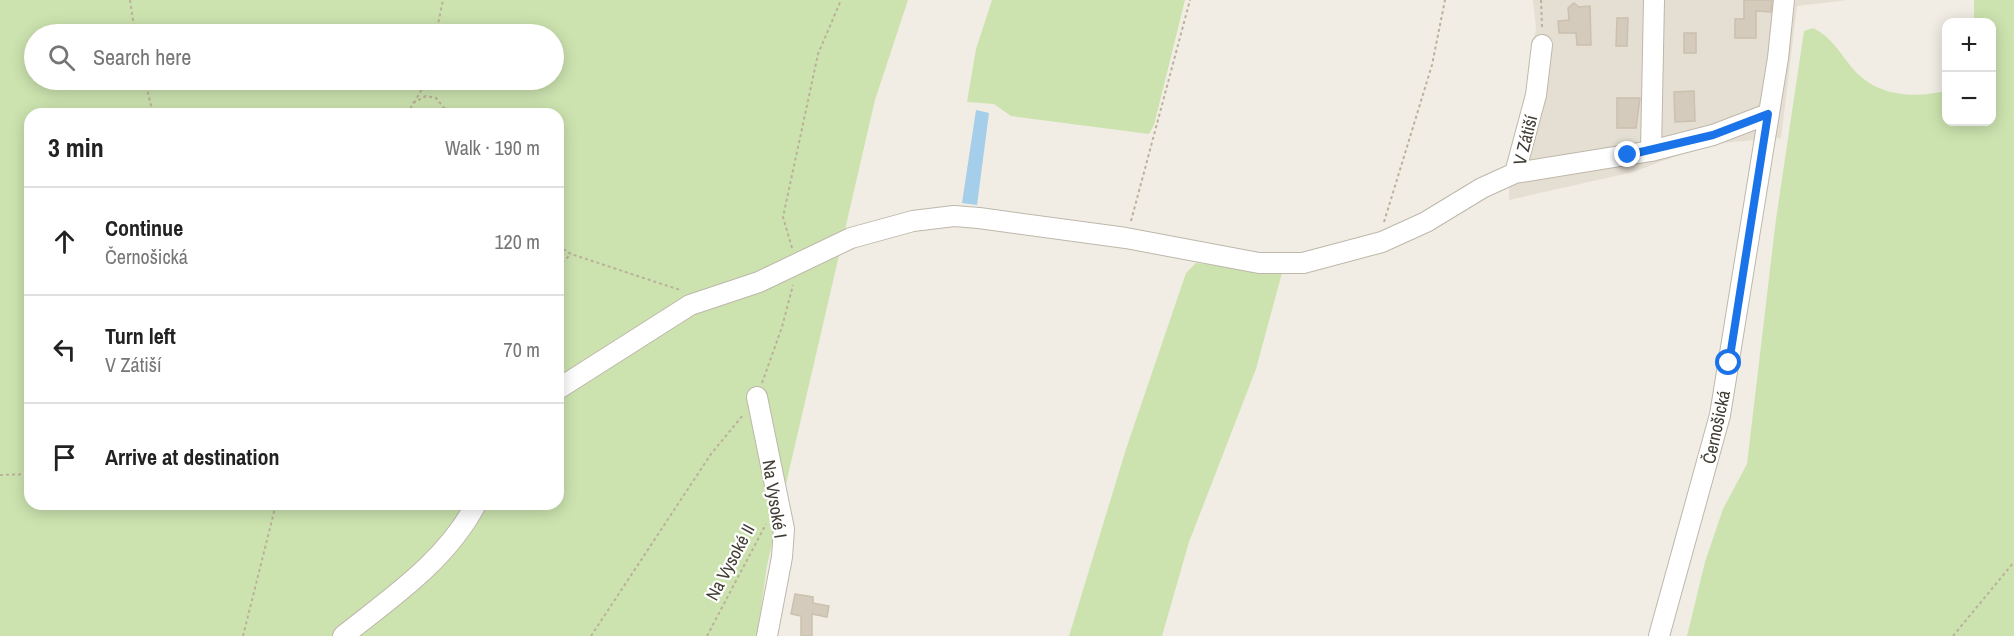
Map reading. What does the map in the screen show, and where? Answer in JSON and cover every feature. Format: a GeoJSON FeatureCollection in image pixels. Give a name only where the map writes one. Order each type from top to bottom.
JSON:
{"type":"FeatureCollection","features":[{"type":"Feature","properties":{"kind":"street"},"geometry":{"type":"LineString","coordinates":[[1652,151],[1654,0]]}},
{"type":"Feature","properties":{"kind":"street","name":"Černošická"},"geometry":{"type":"LineString","coordinates":[[1659,636],[1720,415],[1778,58],[1784,0]]}},
{"type":"Feature","properties":{"kind":"street","name":"V Zátiší"},"geometry":{"type":"LineString","coordinates":[[1542,45],[1534,102],[1515,173],[1652,151],[1713,135],[1768,114]]}},
{"type":"Feature","properties":{"kind":"street"},"geometry":{"type":"LineString","coordinates":[[564,384],[690,305],[759,282],[851,238],[936,217],[979,219],[1126,238],[1259,263],[1285,265],[1316,261],[1382,242],[1426,222],[1482,188],[1515,173]]}},
{"type":"Feature","properties":{"kind":"street","name":"Na Vysoké I"},"geometry":{"type":"LineString","coordinates":[[757,397],[784,529],[782,557],[767,636]]}},
{"type":"Feature","properties":{"kind":"street"},"geometry":{"type":"LineString","coordinates":[[343,636],[421,574],[448,547],[472,510]]}},
{"type":"Feature","properties":{"kind":"path"},"geometry":{"type":"LineString","coordinates":[[130,0],[134,24]]}},
{"type":"Feature","properties":{"kind":"path"},"geometry":{"type":"LineString","coordinates":[[438,24],[443,0]]}},
{"type":"Feature","properties":{"kind":"path"},"geometry":{"type":"LineString","coordinates":[[591,636],[711,454],[757,397],[782,327],[798,264],[786,234],[783,217],[818,54],[841,0]]}},
{"type":"Feature","properties":{"kind":"path"},"geometry":{"type":"LineString","coordinates":[[1126,238],[1190,0]]}},
{"type":"Feature","properties":{"kind":"path"},"geometry":{"type":"LineString","coordinates":[[1382,242],[1382,227],[1432,64],[1445,0]]}},
{"type":"Feature","properties":{"kind":"path"},"geometry":{"type":"LineString","coordinates":[[1541,0],[1542,45]]}},
{"type":"Feature","properties":{"kind":"path"},"geometry":{"type":"LineString","coordinates":[[147,90],[152,108]]}},
{"type":"Feature","properties":{"kind":"path"},"geometry":{"type":"LineString","coordinates":[[411,108],[421,90]]}},
{"type":"Feature","properties":{"kind":"path"},"geometry":{"type":"LineString","coordinates":[[413,103],[426,96],[436,98],[444,108]]}},
{"type":"Feature","properties":{"kind":"path"},"geometry":{"type":"LineString","coordinates":[[564,250],[681,291]]}},
{"type":"Feature","properties":{"kind":"path"},"geometry":{"type":"LineString","coordinates":[[564,261],[571,254]]}},
{"type":"Feature","properties":{"kind":"path"},"geometry":{"type":"LineString","coordinates":[[0,475],[24,474]]}},
{"type":"Feature","properties":{"kind":"path","name":"Na Vysoké II"},"geometry":{"type":"LineString","coordinates":[[707,636],[778,500]]}},
{"type":"Feature","properties":{"kind":"path"},"geometry":{"type":"LineString","coordinates":[[243,636],[274,510]]}},
{"type":"Feature","properties":{"kind":"path"},"geometry":{"type":"LineString","coordinates":[[1953,636],[2014,562]]}},
{"type":"Feature","properties":{"kind":"shaded area"},"geometry":{"type":"Polygon","coordinates":[[[1533,0],[1848,0],[1797,6],[1781,138],[1709,144],[1633,172],[1509,200],[1510,164],[1524,113],[1536,28],[1533,0]]]}},
{"type":"Feature","properties":{"kind":"green space"},"geometry":{"type":"Polygon","coordinates":[[[0,0],[908,0],[875,100],[767,566],[757,636],[0,636],[0,0]]]}},
{"type":"Feature","properties":{"kind":"green space"},"geometry":{"type":"Polygon","coordinates":[[[992,0],[1185,0],[1154,125],[1149,134],[1011,116],[994,104],[967,102],[976,49],[992,0]]]}},
{"type":"Feature","properties":{"kind":"green space"},"geometry":{"type":"Polygon","coordinates":[[[1974,0],[2014,0],[2014,636],[1687,636],[1705,562],[1723,509],[1747,464],[1776,219],[1804,31],[1813,28],[1824,35],[1859,75],[1881,89],[1919,95],[1942,92],[1942,126],[1996,126],[1996,18],[1974,18],[1974,0]]]}},
{"type":"Feature","properties":{"kind":"green space"},"geometry":{"type":"Polygon","coordinates":[[[1196,263],[1282,273],[1256,369],[1189,542],[1162,636],[1069,636],[1126,449],[1186,273],[1196,263]]]}},
{"type":"Feature","properties":{"kind":"water"},"geometry":{"type":"Polygon","coordinates":[[[976,110],[989,113],[977,205],[962,203],[976,110]]]}},
{"type":"Feature","properties":{"kind":"building"},"geometry":{"type":"Polygon","coordinates":[[[1744,0],[1772,0],[1771,12],[1756,11],[1756,38],[1735,38],[1735,19],[1744,19],[1744,0]]]}},
{"type":"Feature","properties":{"kind":"building"},"geometry":{"type":"Polygon","coordinates":[[[1574,3],[1579,7],[1590,6],[1591,45],[1577,45],[1576,33],[1559,33],[1558,21],[1569,20],[1568,8],[1574,3]]]}},
{"type":"Feature","properties":{"kind":"building"},"geometry":{"type":"Polygon","coordinates":[[[1617,18],[1628,18],[1627,46],[1616,46],[1617,18]]]}},
{"type":"Feature","properties":{"kind":"building"},"geometry":{"type":"Polygon","coordinates":[[[1684,33],[1696,33],[1696,53],[1684,53],[1684,33]]]}},
{"type":"Feature","properties":{"kind":"building"},"geometry":{"type":"Polygon","coordinates":[[[1694,91],[1695,121],[1675,122],[1674,92],[1694,91]]]}},
{"type":"Feature","properties":{"kind":"building"},"geometry":{"type":"Polygon","coordinates":[[[1617,98],[1640,98],[1636,128],[1617,128],[1617,98]]]}},
{"type":"Feature","properties":{"kind":"building"},"geometry":{"type":"Polygon","coordinates":[[[795,594],[813,597],[813,603],[829,606],[827,617],[812,614],[812,636],[801,636],[801,616],[791,614],[795,594]]]}},
{"type":"Feature","properties":{"kind":"route"},"geometry":{"type":"LineString","coordinates":[[1628,155],[1713,135],[1768,114],[1729,363]]}}]}
